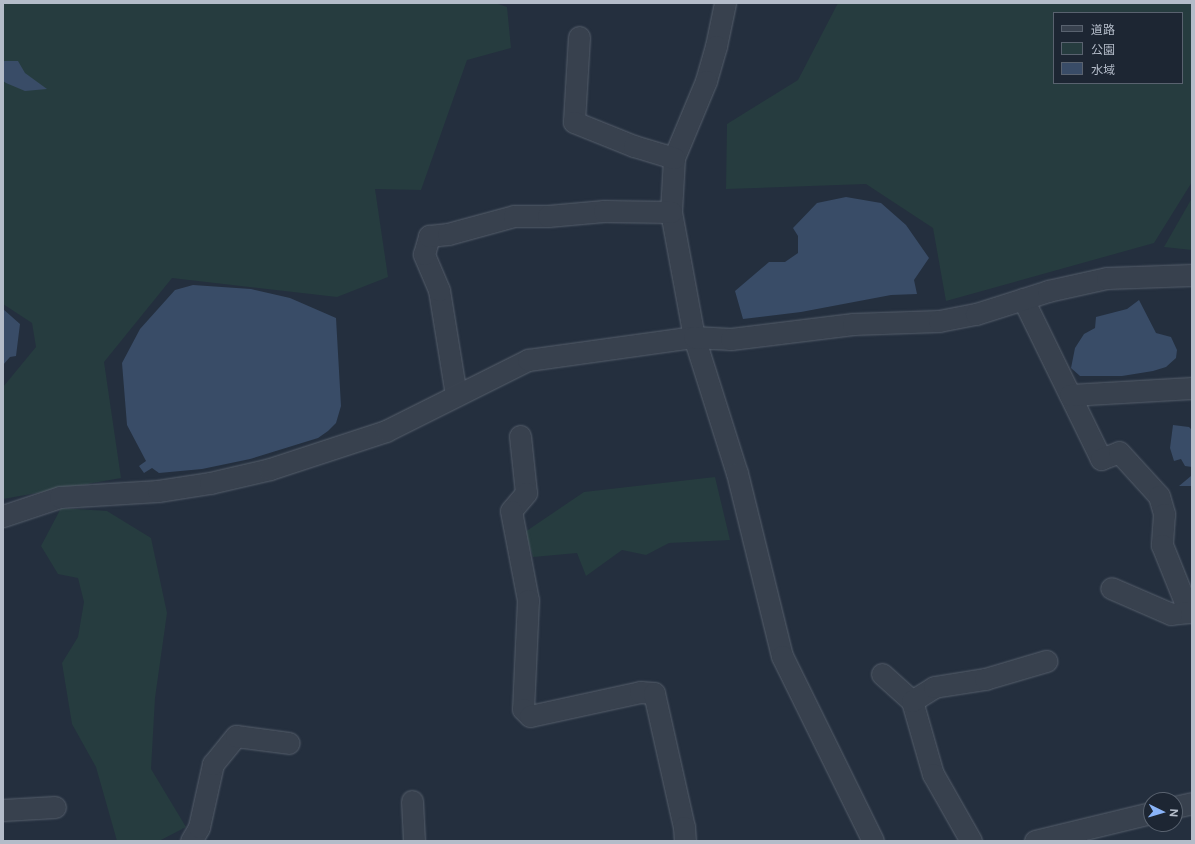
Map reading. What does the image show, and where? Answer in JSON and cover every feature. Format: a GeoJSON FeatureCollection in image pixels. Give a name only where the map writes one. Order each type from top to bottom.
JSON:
{"type":"FeatureCollection","features":[{"type":"Feature","properties":{"kind":"street"},"geometry":{"type":"LineString","coordinates":[[725,3],[716,46],[706,81],[674,158],[671,212],[694,337],[737,473],[782,656],[873,841]]}},
{"type":"Feature","properties":{"kind":"street"},"geometry":{"type":"LineString","coordinates":[[579,37],[574,122],[634,146],[674,158]]}},
{"type":"Feature","properties":{"kind":"street"},"geometry":{"type":"LineString","coordinates":[[456,395],[439,290],[424,254],[429,236],[448,234],[514,216],[548,216],[604,211],[671,212]]}},
{"type":"Feature","properties":{"kind":"street"},"geometry":{"type":"LineString","coordinates":[[3,516],[60,497],[158,491],[210,483],[270,469],[386,431],[528,360],[694,337],[731,339],[853,324],[939,321],[976,314],[1048,291],[1107,278],[1192,275]]}},
{"type":"Feature","properties":{"kind":"street"},"geometry":{"type":"LineString","coordinates":[[1023,299],[1101,459],[1119,452],[1159,496],[1164,514],[1162,545],[1189,612],[1171,614],[1111,588]]}},
{"type":"Feature","properties":{"kind":"street"},"geometry":{"type":"LineString","coordinates":[[1070,395],[1192,388]]}},
{"type":"Feature","properties":{"kind":"street"},"geometry":{"type":"LineString","coordinates":[[520,436],[526,493],[511,511],[528,600],[523,709],[530,716],[640,692],[654,693],[684,827],[685,841]]}},
{"type":"Feature","properties":{"kind":"street"},"geometry":{"type":"LineString","coordinates":[[912,701],[934,687],[985,679],[1046,660]]}},
{"type":"Feature","properties":{"kind":"street"},"geometry":{"type":"LineString","coordinates":[[882,674],[912,701],[933,774],[971,841]]}},
{"type":"Feature","properties":{"kind":"street"},"geometry":{"type":"LineString","coordinates":[[191,841],[199,827],[213,764],[236,736],[289,743]]}},
{"type":"Feature","properties":{"kind":"street"},"geometry":{"type":"LineString","coordinates":[[412,801],[414,841]]}},
{"type":"Feature","properties":{"kind":"street"},"geometry":{"type":"LineString","coordinates":[[3,810],[55,807]]}},
{"type":"Feature","properties":{"kind":"street"},"geometry":{"type":"LineString","coordinates":[[1035,841],[1143,815]]}},
{"type":"Feature","properties":{"kind":"green space"},"geometry":{"type":"Polygon","coordinates":[[[3,3],[495,3],[507,7],[511,48],[467,60],[421,190],[375,189],[388,277],[337,297],[172,278],[104,362],[121,478],[3,499],[3,387],[36,347],[32,323],[3,304],[3,3]]]}},
{"type":"Feature","properties":{"kind":"green space"},"geometry":{"type":"Polygon","coordinates":[[[838,3],[1192,3],[1192,182],[1154,243],[946,301],[933,228],[866,184],[726,189],[727,124],[798,80],[838,3]]]}},
{"type":"Feature","properties":{"kind":"green space"},"geometry":{"type":"Polygon","coordinates":[[[1192,198],[1192,250],[1164,247],[1192,198]]]}},
{"type":"Feature","properties":{"kind":"green space"},"geometry":{"type":"Polygon","coordinates":[[[715,477],[730,540],[669,543],[646,555],[622,550],[586,576],[577,553],[533,557],[525,532],[584,492],[715,477]]]}},
{"type":"Feature","properties":{"kind":"green space"},"geometry":{"type":"Polygon","coordinates":[[[61,508],[107,511],[151,538],[167,613],[155,698],[151,769],[186,827],[159,841],[117,841],[96,767],[72,724],[62,663],[78,637],[84,602],[78,578],[58,574],[41,546],[61,508]]]}},
{"type":"Feature","properties":{"kind":"water"},"geometry":{"type":"Polygon","coordinates":[[[3,61],[18,61],[25,73],[47,89],[25,91],[6,83],[3,81],[3,61]]]}},
{"type":"Feature","properties":{"kind":"water"},"geometry":{"type":"Polygon","coordinates":[[[846,197],[881,203],[906,225],[929,258],[914,280],[917,294],[891,295],[801,312],[743,319],[735,291],[769,262],[785,262],[798,253],[798,236],[793,228],[817,203],[846,197]]]}},
{"type":"Feature","properties":{"kind":"water"},"geometry":{"type":"Polygon","coordinates":[[[193,285],[251,289],[290,298],[336,318],[341,406],[336,423],[328,431],[318,438],[250,459],[202,469],[159,473],[152,468],[144,473],[139,466],[146,461],[127,425],[122,363],[140,329],[175,290],[193,285]]]}},
{"type":"Feature","properties":{"kind":"water"},"geometry":{"type":"Polygon","coordinates":[[[1139,300],[1156,333],[1171,337],[1177,350],[1176,358],[1166,367],[1153,371],[1122,376],[1080,376],[1071,368],[1075,348],[1084,334],[1095,328],[1096,317],[1127,309],[1139,300]]]}},
{"type":"Feature","properties":{"kind":"water"},"geometry":{"type":"Polygon","coordinates":[[[3,309],[20,324],[16,356],[10,357],[3,365],[3,309]]]}},
{"type":"Feature","properties":{"kind":"water"},"geometry":{"type":"Polygon","coordinates":[[[1173,425],[1189,427],[1192,430],[1192,467],[1185,466],[1181,459],[1174,461],[1170,448],[1173,425]]]}},
{"type":"Feature","properties":{"kind":"water"},"geometry":{"type":"Polygon","coordinates":[[[1192,471],[1192,486],[1179,486],[1191,476],[1192,471]]]}}]}
